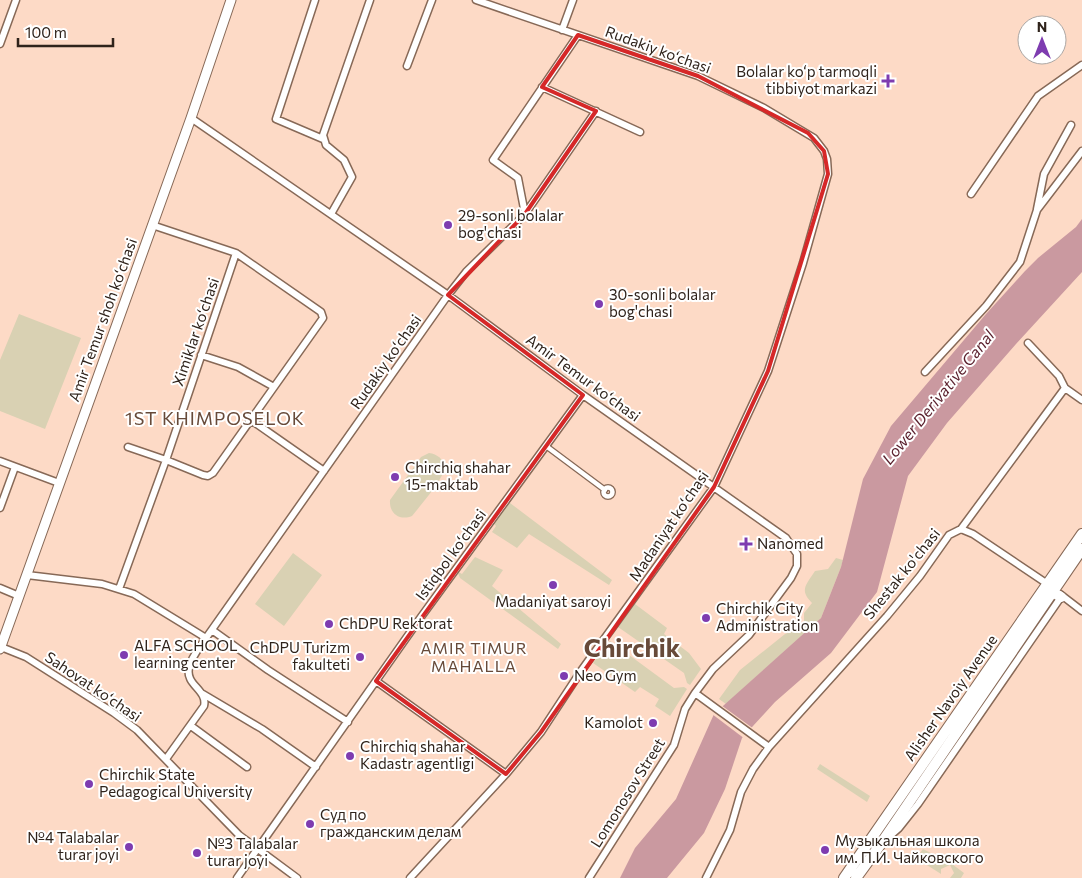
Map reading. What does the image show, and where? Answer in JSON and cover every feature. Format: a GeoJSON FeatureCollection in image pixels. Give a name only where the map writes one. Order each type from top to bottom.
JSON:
{"type":"FeatureCollection","features":[{"type":"Feature","properties":{"kind":"main road","name":"Amir Temur shoh ko‘chasi"},"geometry":{"type":"LineString","coordinates":[[0,648],[232,0]]}},
{"type":"Feature","properties":{"kind":"main road","name":"Alisher Navoiy Avenue"},"geometry":{"type":"LineString","coordinates":[[844,878],[1054,590],[1082,534]]}},
{"type":"Feature","properties":{"kind":"main road","name":"Alisher Navoiy Avenue"},"geometry":{"type":"LineString","coordinates":[[856,878],[1082,549]]}},
{"type":"Feature","properties":{"kind":"street"},"geometry":{"type":"LineString","coordinates":[[0,44],[16,0]]}},
{"type":"Feature","properties":{"kind":"street"},"geometry":{"type":"LineString","coordinates":[[315,0],[276,118],[323,139]]}},
{"type":"Feature","properties":{"kind":"street"},"geometry":{"type":"LineString","coordinates":[[331,214],[352,177],[344,160],[326,146],[323,139],[370,0]]}},
{"type":"Feature","properties":{"kind":"street"},"geometry":{"type":"LineString","coordinates":[[407,66],[432,0]]}},
{"type":"Feature","properties":{"kind":"street","name":"Rudakiy ko‘chasi"},"geometry":{"type":"LineString","coordinates":[[476,0],[698,76],[764,108],[808,133]]}},
{"type":"Feature","properties":{"kind":"street"},"geometry":{"type":"LineString","coordinates":[[562,30],[573,0]]}},
{"type":"Feature","properties":{"kind":"street"},"geometry":{"type":"LineString","coordinates":[[525,214],[518,178],[493,160],[578,35]]}},
{"type":"Feature","properties":{"kind":"street"},"geometry":{"type":"LineString","coordinates":[[972,194],[1038,96],[1082,65]]}},
{"type":"Feature","properties":{"kind":"street"},"geometry":{"type":"LineString","coordinates":[[542,88],[640,132]]}},
{"type":"Feature","properties":{"kind":"street","name":"Rudakiy ko‘chasi"},"geometry":{"type":"LineString","coordinates":[[202,694],[188,678],[188,674],[191,663],[206,638],[448,295],[466,272],[525,214],[596,111]]}},
{"type":"Feature","properties":{"kind":"street","name":"Amir Temur ko‘chasi"},"geometry":{"type":"LineString","coordinates":[[191,118],[448,295],[583,395],[786,538],[797,554],[798,559],[791,578],[749,634],[713,669],[696,693]]}},
{"type":"Feature","properties":{"kind":"street"},"geometry":{"type":"LineString","coordinates":[[926,372],[986,306],[1020,262],[1037,210],[1044,174],[1071,125]]}},
{"type":"Feature","properties":{"kind":"street","name":"Madaniyat ko‘chasi"},"geometry":{"type":"LineString","coordinates":[[410,878],[506,774],[541,732],[581,671],[714,487],[768,371],[803,263],[826,181],[828,166],[824,151],[820,144],[808,133]]}},
{"type":"Feature","properties":{"kind":"street"},"geometry":{"type":"LineString","coordinates":[[1037,210],[1082,152]]}},
{"type":"Feature","properties":{"kind":"street"},"geometry":{"type":"LineString","coordinates":[[128,448],[208,476],[213,472],[251,420],[323,318],[321,312],[236,253],[152,225]]}},
{"type":"Feature","properties":{"kind":"street","name":"Ximiklar ko‘chasi"},"geometry":{"type":"LineString","coordinates":[[119,589],[166,460],[236,253]]}},
{"type":"Feature","properties":{"kind":"street"},"geometry":{"type":"LineString","coordinates":[[1028,343],[1059,376],[1065,388],[1082,400]]}},
{"type":"Feature","properties":{"kind":"street"},"geometry":{"type":"LineString","coordinates":[[201,355],[238,367],[274,387]]}},
{"type":"Feature","properties":{"kind":"street","name":"Shestak ko'chasi"},"geometry":{"type":"LineString","coordinates":[[706,878],[730,830],[741,792],[753,769],[769,747],[887,616],[920,576],[949,535],[961,529],[1065,388]]}},
{"type":"Feature","properties":{"kind":"street","name":"Istiqbol ko‘chasi"},"geometry":{"type":"LineString","coordinates":[[237,878],[376,680],[583,395]]}},
{"type":"Feature","properties":{"kind":"street"},"geometry":{"type":"LineString","coordinates":[[251,420],[324,471]]}},
{"type":"Feature","properties":{"kind":"street"},"geometry":{"type":"LineString","coordinates":[[546,446],[605,490]]}},
{"type":"Feature","properties":{"kind":"street"},"geometry":{"type":"LineString","coordinates":[[0,461],[59,483]]}},
{"type":"Feature","properties":{"kind":"street"},"geometry":{"type":"LineString","coordinates":[[0,508],[16,467]]}},
{"type":"Feature","properties":{"kind":"street"},"geometry":{"type":"LineString","coordinates":[[961,529],[973,534],[1054,590],[1082,612]]}},
{"type":"Feature","properties":{"kind":"street"},"geometry":{"type":"LineString","coordinates":[[27,575],[102,584],[134,594],[206,638]]}},
{"type":"Feature","properties":{"kind":"street"},"geometry":{"type":"LineString","coordinates":[[0,588],[19,596]]}},
{"type":"Feature","properties":{"kind":"street"},"geometry":{"type":"LineString","coordinates":[[212,630],[268,670],[348,722]]}},
{"type":"Feature","properties":{"kind":"street","name":"Sahovat ko‘chasi"},"geometry":{"type":"LineString","coordinates":[[0,648],[26,657],[114,712],[137,730],[238,835],[297,878]]}},
{"type":"Feature","properties":{"kind":"street"},"geometry":{"type":"LineString","coordinates":[[376,680],[506,774]]}},
{"type":"Feature","properties":{"kind":"street"},"geometry":{"type":"LineString","coordinates":[[696,693],[769,747]]}},
{"type":"Feature","properties":{"kind":"street","name":"Lomonosov Street"},"geometry":{"type":"LineString","coordinates":[[589,878],[674,745],[684,709],[696,693]]}},
{"type":"Feature","properties":{"kind":"street"},"geometry":{"type":"LineString","coordinates":[[166,759],[204,706],[205,700],[202,694]]}},
{"type":"Feature","properties":{"kind":"street"},"geometry":{"type":"LineString","coordinates":[[202,694],[262,729],[316,767]]}},
{"type":"Feature","properties":{"kind":"street"},"geometry":{"type":"LineString","coordinates":[[191,726],[247,767]]}},
{"type":"Feature","properties":{"kind":"highlighted area"},"geometry":{"type":"Polygon","coordinates":[[[578,35],[698,76],[808,133],[824,151],[828,174],[768,371],[714,487],[541,732],[506,774],[376,681],[583,395],[448,295],[525,214],[596,111],[542,87],[578,35]]]}},
{"type":"Feature","properties":{"kind":"shaded area"},"geometry":{"type":"Polygon","coordinates":[[[19,314],[81,338],[45,429],[0,411],[0,360],[19,314]]]}},
{"type":"Feature","properties":{"kind":"shaded area"},"geometry":{"type":"Polygon","coordinates":[[[429,453],[436,455],[442,460],[444,469],[441,478],[412,516],[400,517],[393,513],[390,500],[421,457],[429,453]]]}},
{"type":"Feature","properties":{"kind":"shaded area"},"geometry":{"type":"Polygon","coordinates":[[[510,503],[612,580],[609,585],[529,534],[517,548],[492,532],[496,526],[494,524],[498,515],[510,503]]]}},
{"type":"Feature","properties":{"kind":"shaded area"},"geometry":{"type":"Polygon","coordinates":[[[293,553],[322,575],[284,626],[255,604],[293,553]]]}},
{"type":"Feature","properties":{"kind":"shaded area"},"geometry":{"type":"Polygon","coordinates":[[[475,557],[503,570],[492,586],[561,644],[558,649],[460,578],[457,571],[462,574],[475,557]]]}},
{"type":"Feature","properties":{"kind":"shaded area"},"geometry":{"type":"Polygon","coordinates":[[[836,558],[843,560],[821,618],[726,704],[719,699],[740,670],[785,634],[800,630],[804,624],[804,613],[812,603],[806,594],[805,587],[815,571],[828,569],[836,558]]]}},
{"type":"Feature","properties":{"kind":"shaded area"},"geometry":{"type":"Polygon","coordinates":[[[635,604],[667,628],[664,634],[689,653],[701,669],[690,685],[687,683],[684,673],[618,627],[635,604]]]}},
{"type":"Feature","properties":{"kind":"shaded area"},"geometry":{"type":"Polygon","coordinates":[[[610,641],[674,688],[684,687],[687,689],[670,716],[655,706],[659,699],[640,687],[635,692],[593,663],[610,641]]]}},
{"type":"Feature","properties":{"kind":"shaded area"},"geometry":{"type":"Polygon","coordinates":[[[820,764],[870,796],[867,802],[817,769],[820,764]]]}},
{"type":"Feature","properties":{"kind":"shaded area"},"geometry":{"type":"Polygon","coordinates":[[[923,849],[952,864],[964,873],[961,878],[950,878],[954,873],[950,865],[941,869],[941,874],[916,858],[923,849]]]}},
{"type":"Feature","properties":{"kind":"water","name":"Lower Derivative Canal"},"geometry":{"type":"Polygon","coordinates":[[[1082,219],[1082,272],[947,423],[908,476],[877,592],[831,653],[775,702],[742,738],[725,789],[704,833],[667,878],[620,878],[635,848],[676,799],[714,714],[821,618],[841,567],[863,479],[891,426],[1025,271],[1076,227],[1082,219]]]}},
{"type":"Feature","properties":{"kind":"pier"},"geometry":{"type":"Polygon","coordinates":[[[721,705],[754,729],[745,739],[712,714],[721,705]]]}},
{"type":"Feature","properties":{"kind":"place","name":"Bolalar ko‘p tarmoqli tibbiyot markazi"},"geometry":{"type":"Point","coordinates":[888,81]}},
{"type":"Feature","properties":{"kind":"place","name":"29-sonli bolalar bog'chasi"},"geometry":{"type":"Point","coordinates":[448,225]}},
{"type":"Feature","properties":{"kind":"place","name":"30-sonli bolalar bog'chasi"},"geometry":{"type":"Point","coordinates":[599,304]}},
{"type":"Feature","properties":{"kind":"place","name":"Chirchiq shahar 15-maktab"},"geometry":{"type":"Point","coordinates":[395,477]}},
{"type":"Feature","properties":{"kind":"place","name":"Nanomed"},"geometry":{"type":"Point","coordinates":[746,544]}},
{"type":"Feature","properties":{"kind":"place","name":"Madaniyat saroyi"},"geometry":{"type":"Point","coordinates":[553,585]}},
{"type":"Feature","properties":{"kind":"place","name":"Chirchik City Administration"},"geometry":{"type":"Point","coordinates":[706,618]}},
{"type":"Feature","properties":{"kind":"place","name":"ChDPU Rektorat"},"geometry":{"type":"Point","coordinates":[329,624]}},
{"type":"Feature","properties":{"kind":"place","name":"ALFA SCHOOL learning center"},"geometry":{"type":"Point","coordinates":[124,655]}},
{"type":"Feature","properties":{"kind":"place","name":"ChDPU Turizm fakulteti"},"geometry":{"type":"Point","coordinates":[360,657]}},
{"type":"Feature","properties":{"kind":"place","name":"Neo Gym"},"geometry":{"type":"Point","coordinates":[564,676]}},
{"type":"Feature","properties":{"kind":"place","name":"Kamolot"},"geometry":{"type":"Point","coordinates":[653,723]}},
{"type":"Feature","properties":{"kind":"place","name":"Chirchiq shahar Kadastr agentligi"},"geometry":{"type":"Point","coordinates":[350,756]}},
{"type":"Feature","properties":{"kind":"place","name":"Chirchik State Pedagogical University"},"geometry":{"type":"Point","coordinates":[89,784]}},
{"type":"Feature","properties":{"kind":"place","name":"Суд по гражданским делам"},"geometry":{"type":"Point","coordinates":[310,824]}},
{"type":"Feature","properties":{"kind":"place","name":"№4 Talabalar turar joyi"},"geometry":{"type":"Point","coordinates":[129,847]}},
{"type":"Feature","properties":{"kind":"place","name":"Музыкальная школа им. П.И. Чайковского"},"geometry":{"type":"Point","coordinates":[825,850]}},
{"type":"Feature","properties":{"kind":"place","name":"№3 Talabalar turar joyi"},"geometry":{"type":"Point","coordinates":[197,853]}},
{"type":"Feature","properties":{"kind":"district","name":"1ST KHIMPOSELOK"},"geometry":{"type":"Point","coordinates":[215,419]}},
{"type":"Feature","properties":{"kind":"district","name":"Chirchik"},"geometry":{"type":"Point","coordinates":[632,648]}},
{"type":"Feature","properties":{"kind":"district","name":"AMIR TIMUR MAHALLA"},"geometry":{"type":"Point","coordinates":[474,657]}}]}
